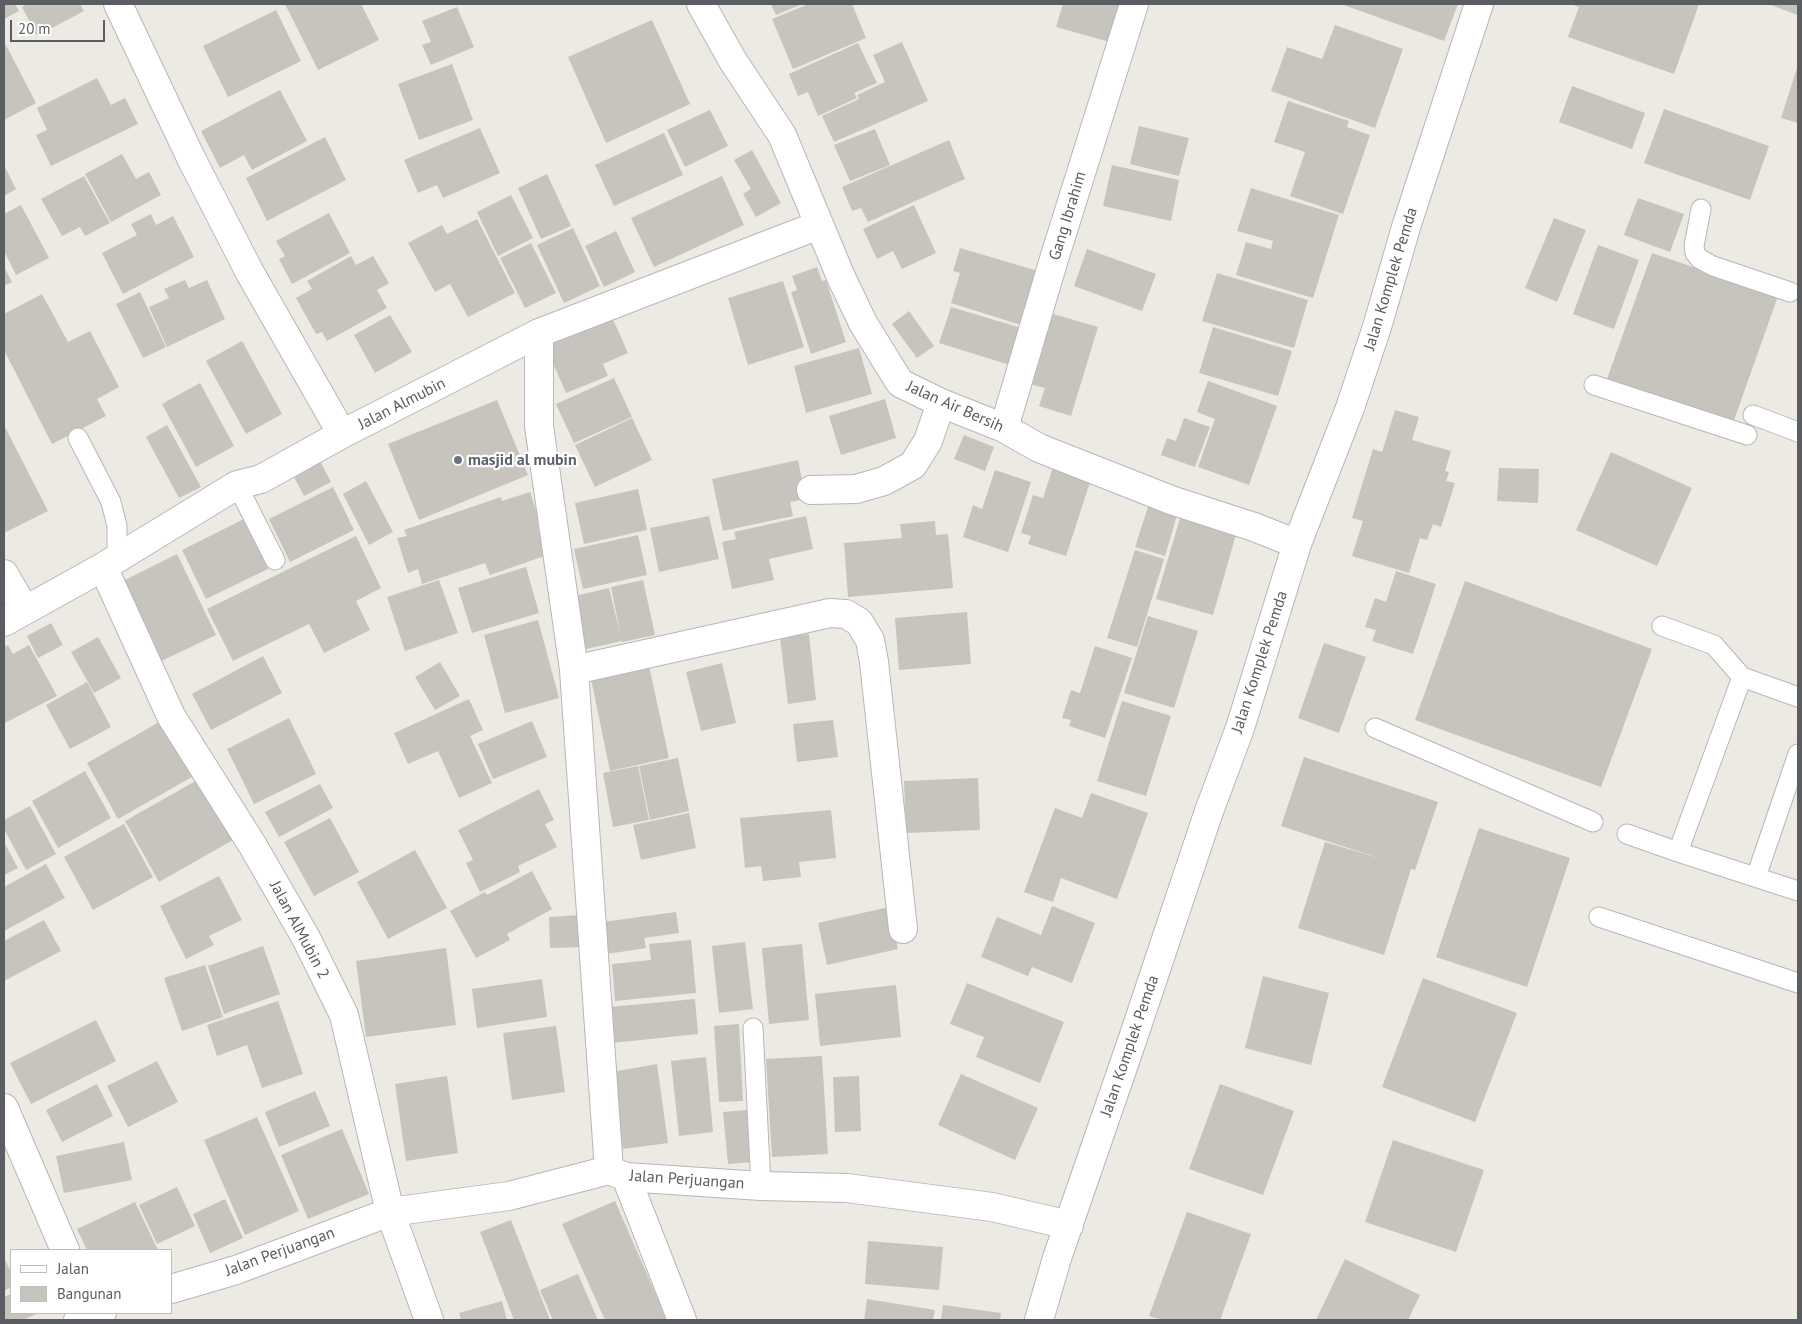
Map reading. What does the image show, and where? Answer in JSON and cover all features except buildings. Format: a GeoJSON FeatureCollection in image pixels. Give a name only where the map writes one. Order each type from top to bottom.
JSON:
{"type":"FeatureCollection","features":[{"type":"Feature","properties":{"kind":"street"},"geometry":{"type":"LineString","coordinates":[[118,4],[191,158],[249,271],[342,434]]}},
{"type":"Feature","properties":{"kind":"street","name":"Jalan Air Bersih"},"geometry":{"type":"LineString","coordinates":[[702,4],[733,61],[782,135],[819,225],[863,323],[900,383],[940,403],[1004,428],[1039,448],[1172,500],[1254,527],[1297,544]]}},
{"type":"Feature","properties":{"kind":"street","name":"Gang Ibrahim"},"geometry":{"type":"LineString","coordinates":[[1004,428],[1054,259],[1134,4]]}},
{"type":"Feature","properties":{"kind":"street","name":"Jalan Komplek Pemda"},"geometry":{"type":"LineString","coordinates":[[1039,1320],[1068,1224],[1161,957],[1208,814],[1240,728],[1297,544],[1350,408],[1407,224],[1479,4]]}},
{"type":"Feature","properties":{"kind":"street","name":"Jalan Almubin"},"geometry":{"type":"LineString","coordinates":[[14,616],[110,562],[237,485],[260,479],[342,434],[539,333],[819,225]]}},
{"type":"Feature","properties":{"kind":"street"},"geometry":{"type":"LineString","coordinates":[[539,333],[539,426],[574,670],[618,1174],[682,1320]]}},
{"type":"Feature","properties":{"kind":"street"},"geometry":{"type":"LineString","coordinates":[[811,490],[856,489],[884,481],[913,465],[928,441],[940,403]]}},
{"type":"Feature","properties":{"kind":"street","name":"Jalan AlMubin 2"},"geometry":{"type":"LineString","coordinates":[[110,562],[171,716],[253,846],[296,921],[344,1015],[390,1212],[429,1320]]}},
{"type":"Feature","properties":{"kind":"street"},"geometry":{"type":"LineString","coordinates":[[4,574],[14,616]]}},
{"type":"Feature","properties":{"kind":"street"},"geometry":{"type":"LineString","coordinates":[[574,670],[830,613],[846,614],[859,622],[870,640],[874,662],[903,929]]}},
{"type":"Feature","properties":{"kind":"street"},"geometry":{"type":"LineString","coordinates":[[4,1108],[65,1249]]}},
{"type":"Feature","properties":{"kind":"street","name":"Jalan Perjuangan"},"geometry":{"type":"LineString","coordinates":[[172,1289],[236,1270],[390,1212],[509,1196],[618,1174],[761,1186],[847,1188],[992,1207],[1068,1224]]}},
{"type":"Feature","properties":{"kind":"lane"},"geometry":{"type":"LineString","coordinates":[[1701,209],[1694,246],[1695,253],[1700,259],[1712,266],[1790,292]]}},
{"type":"Feature","properties":{"kind":"lane"},"geometry":{"type":"LineString","coordinates":[[1594,385],[1747,436]]}},
{"type":"Feature","properties":{"kind":"lane"},"geometry":{"type":"LineString","coordinates":[[1752,415],[1798,432]]}},
{"type":"Feature","properties":{"kind":"lane"},"geometry":{"type":"LineString","coordinates":[[78,438],[111,502],[118,526],[110,562]]}},
{"type":"Feature","properties":{"kind":"lane"},"geometry":{"type":"LineString","coordinates":[[237,485],[275,560]]}},
{"type":"Feature","properties":{"kind":"lane"},"geometry":{"type":"LineString","coordinates":[[1662,626],[1714,645],[1742,677],[1798,696]]}},
{"type":"Feature","properties":{"kind":"lane"},"geometry":{"type":"LineString","coordinates":[[1678,852],[1742,677]]}},
{"type":"Feature","properties":{"kind":"lane"},"geometry":{"type":"LineString","coordinates":[[1375,728],[1593,822]]}},
{"type":"Feature","properties":{"kind":"lane"},"geometry":{"type":"LineString","coordinates":[[1756,877],[1798,754]]}},
{"type":"Feature","properties":{"kind":"lane"},"geometry":{"type":"LineString","coordinates":[[1627,834],[1798,891]]}},
{"type":"Feature","properties":{"kind":"lane"},"geometry":{"type":"LineString","coordinates":[[1599,916],[1798,983]]}},
{"type":"Feature","properties":{"kind":"lane"},"geometry":{"type":"LineString","coordinates":[[753,1028],[761,1186]]}},
{"type":"Feature","properties":{"kind":"place","name":"masjid al mubin"},"geometry":{"type":"Point","coordinates":[458,460]}}]}
